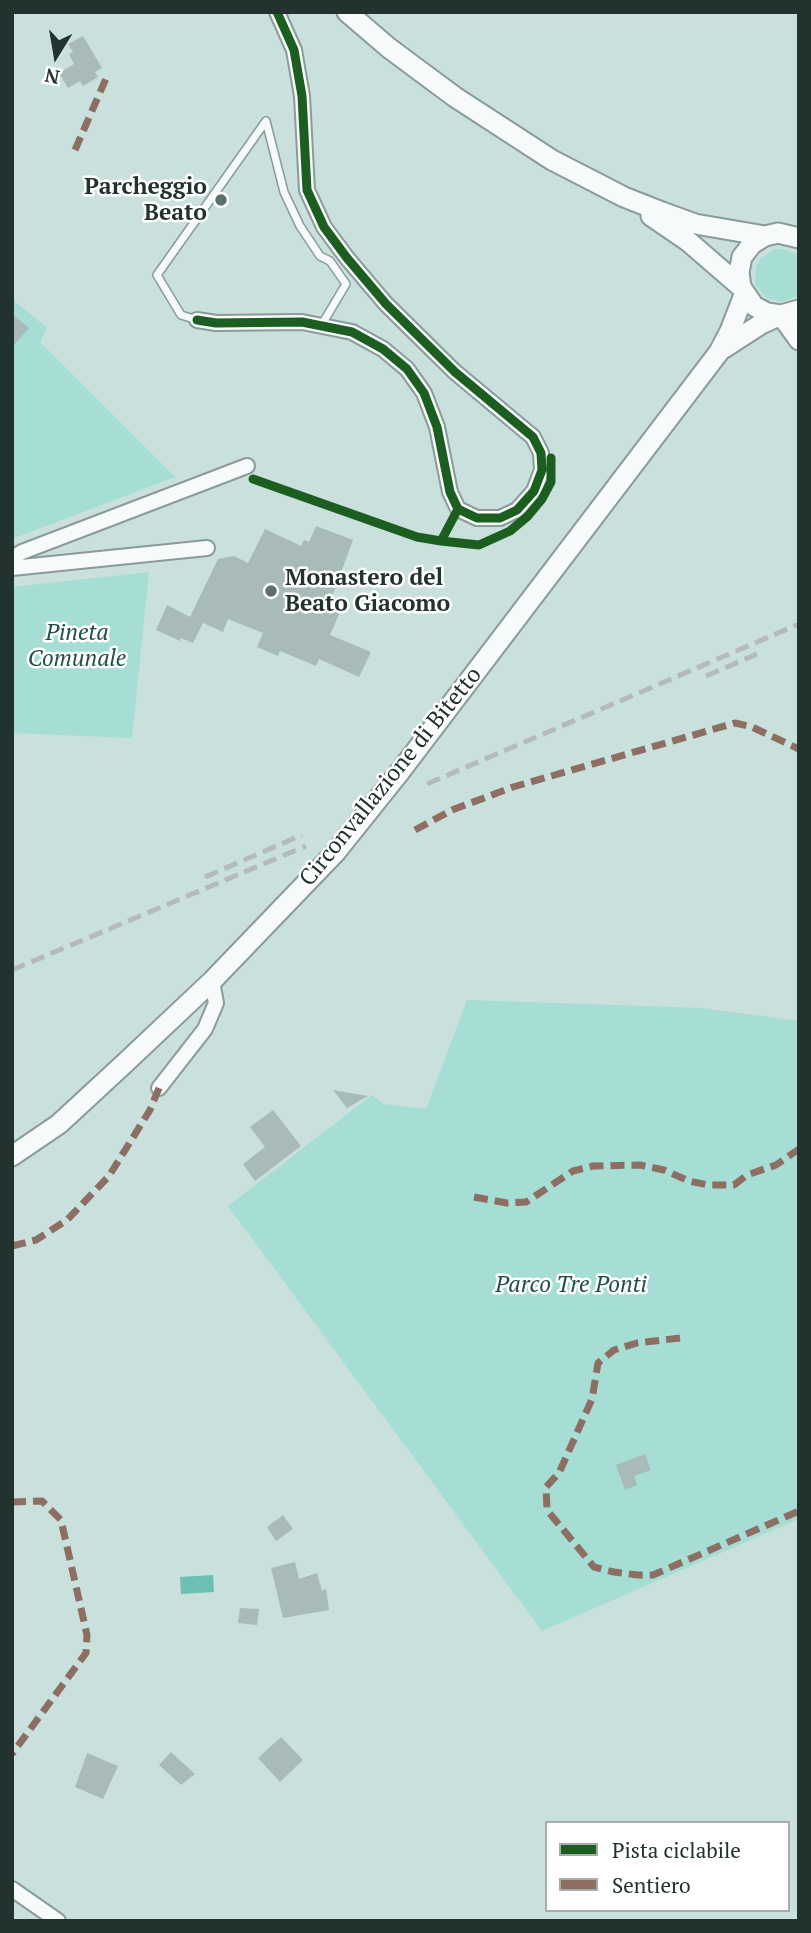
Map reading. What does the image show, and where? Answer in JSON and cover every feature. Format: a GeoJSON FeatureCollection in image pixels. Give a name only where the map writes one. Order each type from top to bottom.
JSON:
{"type":"FeatureCollection","features":[{"type":"Feature","properties":{"kind":"main road"},"geometry":{"type":"LineString","coordinates":[[347,12],[389,48],[552,160],[624,197],[695,224],[765,236]]}},
{"type":"Feature","properties":{"kind":"main road"},"geometry":{"type":"LineString","coordinates":[[624,197],[690,242],[743,291],[754,306],[767,313],[790,313]]}},
{"type":"Feature","properties":{"kind":"main road"},"geometry":{"type":"LineString","coordinates":[[719,352],[730,331],[743,291],[738,272],[742,257],[752,244],[765,236],[778,233],[799,238]]}},
{"type":"Feature","properties":{"kind":"main road"},"geometry":{"type":"LineString","coordinates":[[790,313],[799,340]]}},
{"type":"Feature","properties":{"kind":"main road"},"geometry":{"type":"LineString","coordinates":[[719,352],[761,324],[790,313]]}},
{"type":"Feature","properties":{"kind":"main road","name":"Circonvallazione di Bitetto"},"geometry":{"type":"LineString","coordinates":[[12,1156],[59,1124],[212,981],[335,853],[719,352]]}},
{"type":"Feature","properties":{"kind":"street"},"geometry":{"type":"LineString","coordinates":[[197,320],[216,323],[279,321],[352,332],[383,349],[407,369],[425,393],[437,427],[450,492],[458,509],[477,517],[500,518],[517,510],[534,491],[542,470],[541,453],[533,437],[456,372],[386,304],[347,258],[319,218],[307,190],[302,96],[294,50],[277,12]]}},
{"type":"Feature","properties":{"kind":"street"},"geometry":{"type":"LineString","coordinates":[[12,558],[247,466]]}},
{"type":"Feature","properties":{"kind":"street"},"geometry":{"type":"LineString","coordinates":[[12,568],[207,548]]}},
{"type":"Feature","properties":{"kind":"street"},"geometry":{"type":"LineString","coordinates":[[159,1088],[205,1029],[216,1003],[212,981]]}},
{"type":"Feature","properties":{"kind":"street"},"geometry":{"type":"LineString","coordinates":[[12,1889],[58,1921]]}},
{"type":"Feature","properties":{"kind":"lane"},"geometry":{"type":"LineString","coordinates":[[197,320],[181,315],[157,275],[266,121],[284,192],[300,226],[320,256],[330,261],[346,284],[321,326]]}},
{"type":"Feature","properties":{"kind":"green space"},"geometry":{"type":"Polygon","coordinates":[[[775,249],[799,255],[799,295],[783,302],[766,298],[755,284],[756,267],[760,259],[775,249]]]}},
{"type":"Feature","properties":{"kind":"green space"},"geometry":{"type":"Polygon","coordinates":[[[12,299],[47,328],[40,342],[175,477],[12,539],[12,299]]]}},
{"type":"Feature","properties":{"kind":"green space","name":"Pineta Comunale"},"geometry":{"type":"Polygon","coordinates":[[[149,572],[132,738],[12,733],[12,587],[149,572]]]}},
{"type":"Feature","properties":{"kind":"green space","name":"Parco Tre Ponti"},"geometry":{"type":"Polygon","coordinates":[[[467,1000],[702,1008],[799,1021],[799,1519],[542,1631],[228,1206],[372,1095],[384,1104],[426,1109],[467,1000]]]}},
{"type":"Feature","properties":{"kind":"water"},"geometry":{"type":"Polygon","coordinates":[[[213,1575],[214,1592],[181,1594],[180,1577],[213,1575]]]}},
{"type":"Feature","properties":{"kind":"building"},"geometry":{"type":"Polygon","coordinates":[[[83,36],[102,68],[95,72],[98,77],[83,86],[80,81],[68,88],[59,73],[74,64],[69,54],[73,52],[68,44],[83,36]]]}},
{"type":"Feature","properties":{"kind":"building"},"geometry":{"type":"Polygon","coordinates":[[[12,314],[29,328],[12,347],[12,314]]]}},
{"type":"Feature","properties":{"kind":"building","name":"Monastero del Beato Giacomo"},"geometry":{"type":"Polygon","coordinates":[[[316,526],[353,540],[329,605],[341,610],[330,635],[371,652],[359,677],[319,659],[316,666],[280,651],[278,656],[257,647],[263,633],[228,619],[223,632],[203,623],[193,643],[181,638],[180,641],[156,630],[167,605],[190,617],[218,559],[234,556],[248,563],[265,529],[301,546],[304,540],[309,542],[316,526]]]}},
{"type":"Feature","properties":{"kind":"building"},"geometry":{"type":"Polygon","coordinates":[[[333,1090],[368,1096],[347,1108],[333,1090]]]}},
{"type":"Feature","properties":{"kind":"building"},"geometry":{"type":"Polygon","coordinates":[[[273,1110],[301,1146],[255,1181],[243,1164],[265,1147],[250,1127],[273,1110]]]}},
{"type":"Feature","properties":{"kind":"building"},"geometry":{"type":"Polygon","coordinates":[[[645,1454],[651,1470],[634,1476],[637,1485],[625,1490],[616,1465],[645,1454]]]}},
{"type":"Feature","properties":{"kind":"building"},"geometry":{"type":"Polygon","coordinates":[[[283,1515],[293,1529],[276,1541],[267,1527],[283,1515]]]}},
{"type":"Feature","properties":{"kind":"building"},"geometry":{"type":"Polygon","coordinates":[[[295,1562],[299,1579],[317,1573],[322,1591],[326,1589],[329,1610],[283,1618],[271,1568],[295,1562]]]}},
{"type":"Feature","properties":{"kind":"building"},"geometry":{"type":"Polygon","coordinates":[[[240,1608],[259,1609],[257,1625],[238,1623],[240,1608]]]}},
{"type":"Feature","properties":{"kind":"building"},"geometry":{"type":"Polygon","coordinates":[[[281,1737],[303,1760],[280,1782],[258,1758],[281,1737]]]}},
{"type":"Feature","properties":{"kind":"building"},"geometry":{"type":"Polygon","coordinates":[[[171,1752],[195,1774],[181,1785],[159,1765],[171,1752]]]}},
{"type":"Feature","properties":{"kind":"building"},"geometry":{"type":"Polygon","coordinates":[[[87,1753],[118,1766],[103,1799],[75,1787],[87,1753]]]}},
{"type":"Feature","properties":{"kind":"railway"},"geometry":{"type":"LineString","coordinates":[[427,784],[799,624]]}},
{"type":"Feature","properties":{"kind":"railway"},"geometry":{"type":"LineString","coordinates":[[706,676],[757,654]]}},
{"type":"Feature","properties":{"kind":"railway"},"geometry":{"type":"LineString","coordinates":[[205,877],[302,835]]}},
{"type":"Feature","properties":{"kind":"railway"},"geometry":{"type":"LineString","coordinates":[[12,970],[306,846]]}},
{"type":"Feature","properties":{"kind":"marked path"},"geometry":{"type":"LineString","coordinates":[[75,150],[108,74]]}},
{"type":"Feature","properties":{"kind":"marked path"},"geometry":{"type":"LineString","coordinates":[[415,830],[452,810],[513,787],[735,723],[752,727],[799,749]]}},
{"type":"Feature","properties":{"kind":"marked path"},"geometry":{"type":"LineString","coordinates":[[12,1246],[36,1240],[67,1220],[109,1176],[150,1110],[159,1088]]}},
{"type":"Feature","properties":{"kind":"marked path"},"geometry":{"type":"LineString","coordinates":[[474,1197],[507,1203],[526,1202],[573,1171],[593,1166],[640,1165],[664,1170],[689,1181],[708,1185],[734,1185],[747,1175],[776,1165],[799,1149]]}},
{"type":"Feature","properties":{"kind":"marked path"},"geometry":{"type":"LineString","coordinates":[[680,1338],[637,1343],[614,1350],[598,1363],[592,1399],[559,1473],[546,1487],[547,1510],[594,1567],[638,1575],[653,1575],[799,1511]]}},
{"type":"Feature","properties":{"kind":"marked path"},"geometry":{"type":"LineString","coordinates":[[12,1502],[42,1501],[61,1520],[87,1635],[86,1653],[12,1754]]}},
{"type":"Feature","properties":{"kind":"cycle path"},"geometry":{"type":"LineString","coordinates":[[197,320],[216,323],[302,322],[352,332],[383,349],[407,369],[424,393],[437,427],[450,492],[458,509],[477,518],[500,518],[517,510],[534,491],[542,470],[541,453],[533,437],[455,372],[386,304],[324,227],[307,190],[302,96],[294,50],[277,12]]}},
{"type":"Feature","properties":{"kind":"cycle path"},"geometry":{"type":"LineString","coordinates":[[441,541],[479,545],[510,531],[528,516],[542,499],[551,482],[551,458]]}},
{"type":"Feature","properties":{"kind":"cycle path"},"geometry":{"type":"LineString","coordinates":[[253,479],[417,537],[441,541],[458,509]]}},
{"type":"Feature","properties":{"kind":"place","name":"Parcheggio Beato"},"geometry":{"type":"Point","coordinates":[221,200]}},
{"type":"Feature","properties":{"kind":"place","name":"Monastero del Beato Giacomo"},"geometry":{"type":"Point","coordinates":[271,591]}}]}
